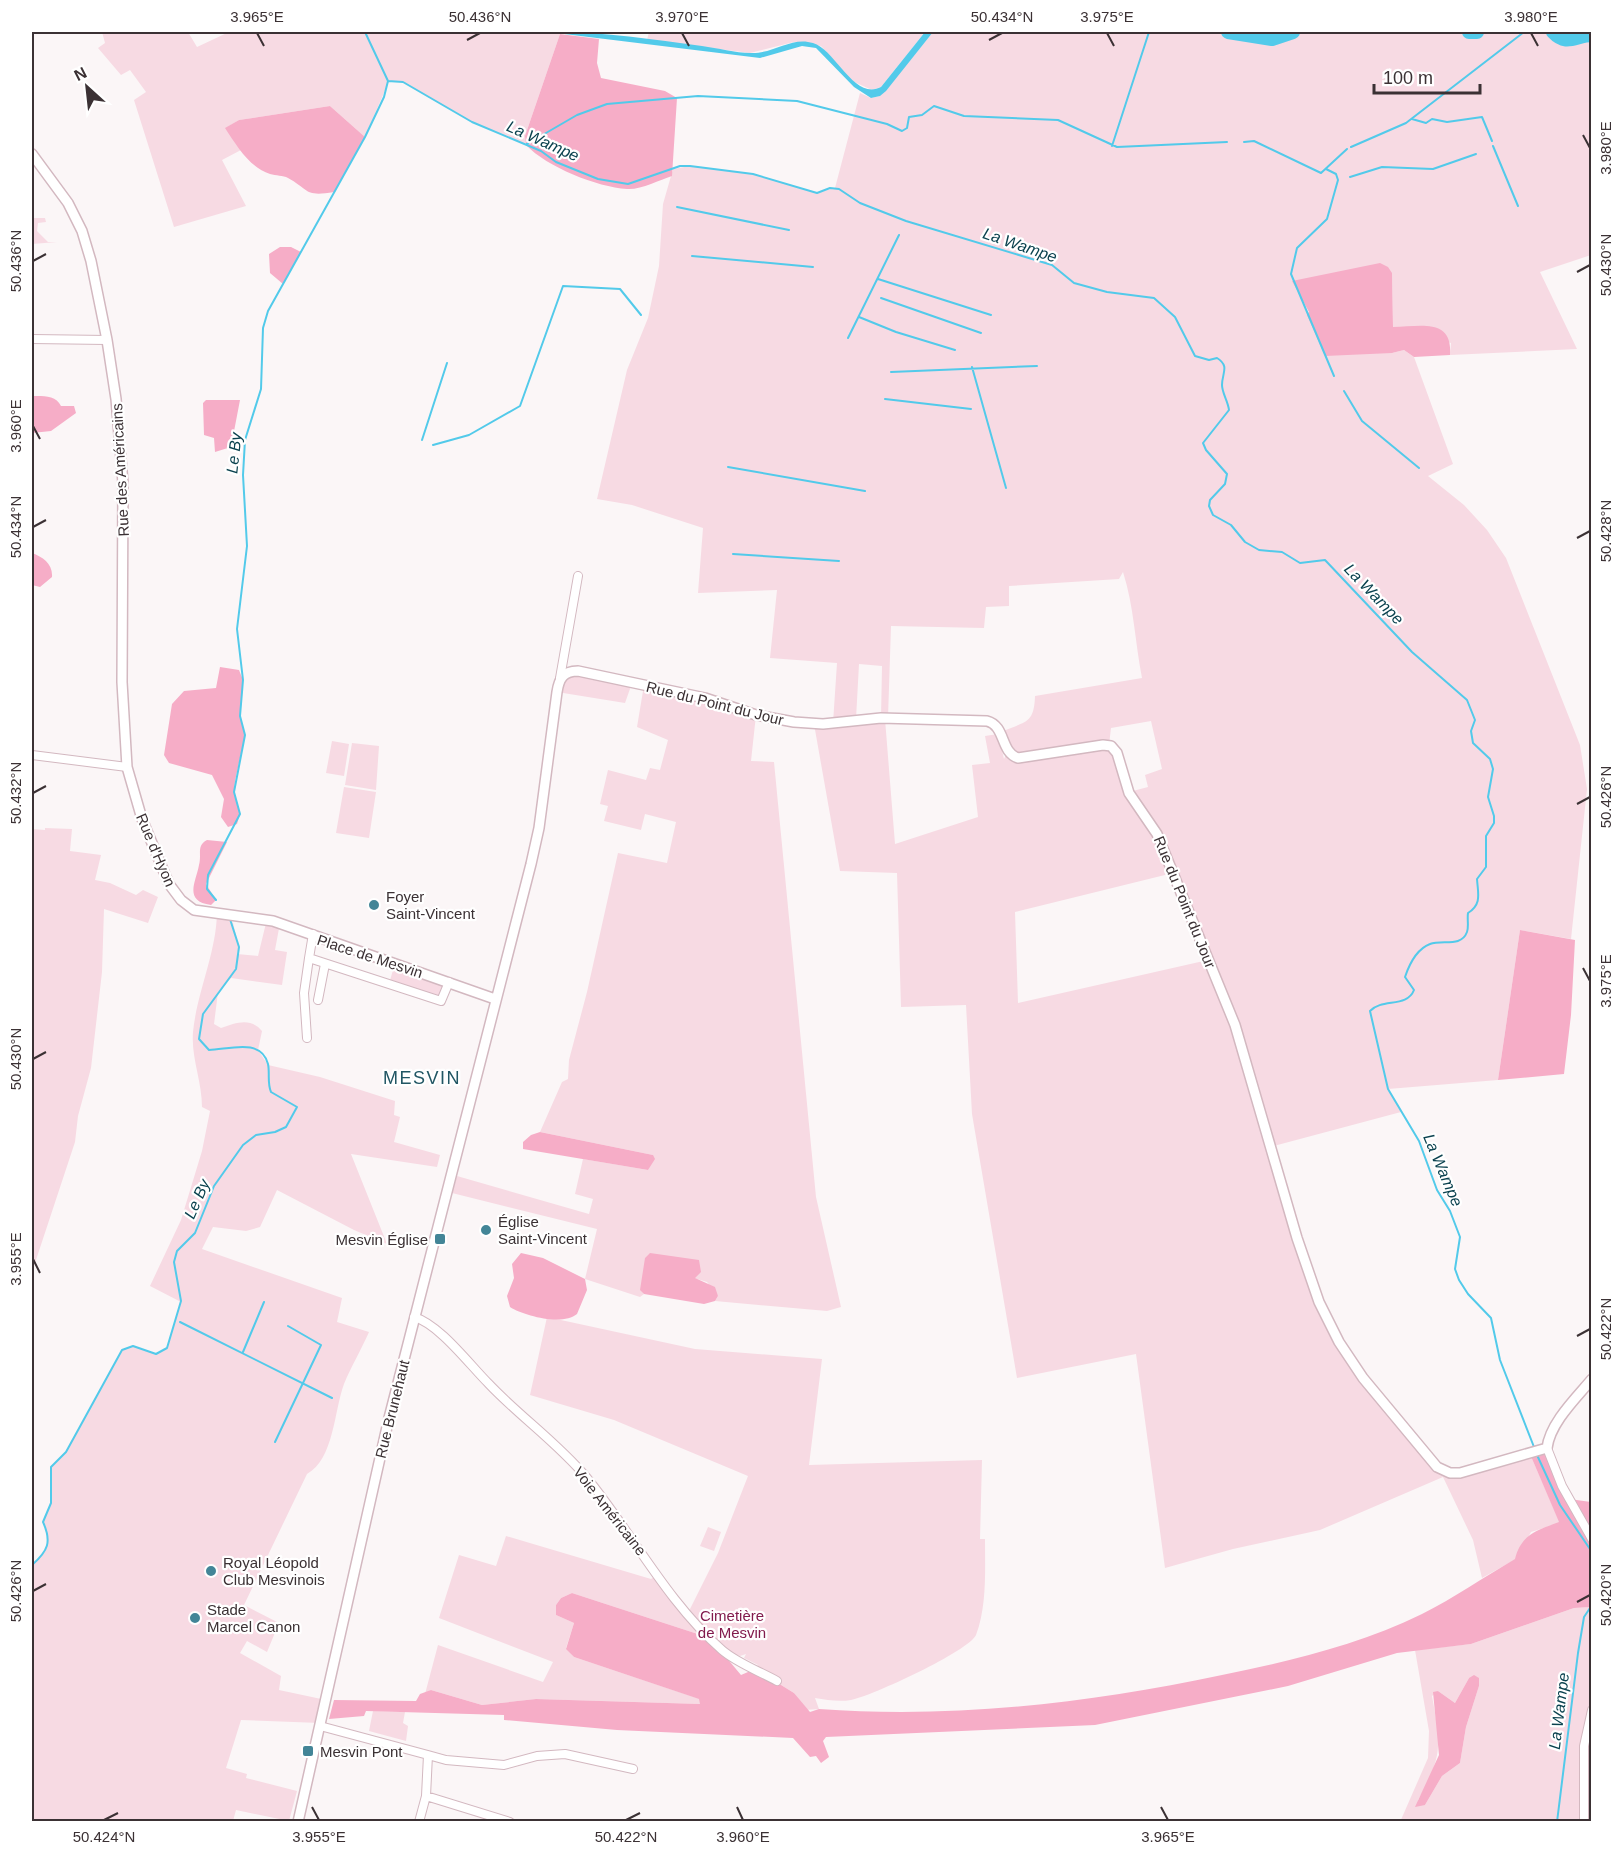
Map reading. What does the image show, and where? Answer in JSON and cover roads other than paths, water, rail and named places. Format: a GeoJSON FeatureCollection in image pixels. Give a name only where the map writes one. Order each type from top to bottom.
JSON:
{"type":"FeatureCollection","features":[{"type":"Feature","properties":{"kind":"street","name":"Rue des Américains"},"geometry":{"type":"LineString","coordinates":[[32,154],[68,203],[82,231],[91,261],[107,340],[116,399],[123,483],[122,682],[127,767],[137,804]]}},
{"type":"Feature","properties":{"kind":"street"},"geometry":{"type":"LineString","coordinates":[[32,339],[107,340]]}},
{"type":"Feature","properties":{"kind":"street"},"geometry":{"type":"LineString","coordinates":[[495,999],[539,828],[560,678],[578,576]]}},
{"type":"Feature","properties":{"kind":"street","name":"Rue du Point du Jour"},"geometry":{"type":"LineString","coordinates":[[560,678],[567,672],[578,671],[705,698],[756,715],[814,724],[880,718],[987,721],[999,728],[1008,750],[1018,758],[1103,745],[1112,747],[1117,753],[1129,793],[1157,834],[1235,1025],[1305,1265],[1319,1302],[1339,1342],[1384,1404],[1443,1471],[1460,1473],[1544,1449]]}},
{"type":"Feature","properties":{"kind":"street"},"geometry":{"type":"LineString","coordinates":[[32,755],[127,767]]}},
{"type":"Feature","properties":{"kind":"street","name":"Rue d'Hyon"},"geometry":{"type":"LineString","coordinates":[[137,804],[169,884],[185,904],[200,911],[255,917],[313,934]]}},
{"type":"Feature","properties":{"kind":"street","name":"Place de Mesvin"},"geometry":{"type":"LineString","coordinates":[[307,1038],[304,993],[313,934],[495,999]]}},
{"type":"Feature","properties":{"kind":"street","name":"Place de Mesvin"},"geometry":{"type":"LineString","coordinates":[[309,958],[441,1001],[449,982]]}},
{"type":"Feature","properties":{"kind":"street"},"geometry":{"type":"LineString","coordinates":[[318,1000],[325,964]]}},
{"type":"Feature","properties":{"kind":"street","name":"Rue Brunehaut"},"geometry":{"type":"LineString","coordinates":[[298,1821],[367,1511],[495,999]]}},
{"type":"Feature","properties":{"kind":"street","name":"Voie Américaine"},"geometry":{"type":"LineString","coordinates":[[414,1317],[424,1320],[439,1333],[516,1411],[579,1468],[678,1601],[716,1645],[724,1652],[777,1681]]}},
{"type":"Feature","properties":{"kind":"street"},"geometry":{"type":"LineString","coordinates":[[1592,1379],[1562,1417],[1544,1449],[1592,1539]]}},
{"type":"Feature","properties":{"kind":"street"},"geometry":{"type":"LineString","coordinates":[[1584,1821],[1584,1746],[1592,1710]]}},
{"type":"Feature","properties":{"kind":"street"},"geometry":{"type":"LineString","coordinates":[[320,1725],[446,1761],[504,1765],[537,1756],[565,1754],[633,1769]]}},
{"type":"Feature","properties":{"kind":"street"},"geometry":{"type":"LineString","coordinates":[[419,1821],[426,1796],[428,1755]]}},
{"type":"Feature","properties":{"kind":"street"},"geometry":{"type":"LineString","coordinates":[[426,1796],[510,1821]]}},
{"type":"Feature","properties":{"kind":"water"},"geometry":{"type":"Polygon","coordinates":[[[548,32],[625,36],[745,53],[759,53],[790,43],[805,41],[821,47],[854,81],[862,87],[871,89],[881,87],[925,32],[933,32],[886,91],[880,96],[871,98],[854,87],[816,48],[802,46],[760,58],[548,32]]]}},
{"type":"Feature","properties":{"kind":"waterway","name":"Le By"},"geometry":{"type":"LineString","coordinates":[[216,900],[207,889],[208,875],[240,814],[234,792],[245,735],[240,716],[243,680],[237,629],[247,546],[243,475],[245,440],[261,389],[263,328],[268,311],[365,137],[384,97],[388,81],[365,32]]}},
{"type":"Feature","properties":{"kind":"waterway"},"geometry":{"type":"LineString","coordinates":[[1112,146],[1149,32]]}},
{"type":"Feature","properties":{"kind":"waterway"},"geometry":{"type":"LineString","coordinates":[[1228,32],[1272,39],[1293,32]]}},
{"type":"Feature","properties":{"kind":"waterway"},"geometry":{"type":"LineString","coordinates":[[1469,32],[1477,32]]}},
{"type":"Feature","properties":{"kind":"waterway"},"geometry":{"type":"LineString","coordinates":[[1351,147],[1406,123],[1524,32]]}},
{"type":"Feature","properties":{"kind":"waterway"},"geometry":{"type":"LineString","coordinates":[[1553,32],[1567,40],[1592,35]]}},
{"type":"Feature","properties":{"kind":"waterway","name":"La Wampe"},"geometry":{"type":"LineString","coordinates":[[388,81],[403,82],[472,122],[541,151],[556,162],[598,179],[628,184],[680,166],[690,166],[753,174],[817,193],[830,188],[839,189],[860,203],[906,221],[1052,265],[1074,283],[1107,292],[1154,298],[1175,317],[1195,356],[1209,360],[1217,358],[1221,361],[1224,367],[1222,388],[1229,410],[1203,443],[1206,450],[1227,474],[1225,484],[1210,500],[1209,506],[1213,515],[1231,525],[1245,542],[1259,550],[1282,552],[1300,563],[1325,560],[1412,652],[1467,700],[1475,720],[1471,731],[1473,743],[1490,759],[1493,769],[1488,797],[1494,823],[1486,836],[1486,867],[1477,879],[1478,898],[1475,906],[1468,913],[1467,932],[1456,942],[1425,946],[1417,953],[1405,977],[1414,990],[1411,996],[1375,1007],[1370,1011],[1388,1089],[1419,1141],[1437,1190],[1450,1211],[1460,1237],[1455,1269],[1459,1280],[1468,1294],[1491,1318],[1500,1360],[1534,1447]]}},
{"type":"Feature","properties":{"kind":"waterway"},"geometry":{"type":"LineString","coordinates":[[527,144],[577,115],[607,104],[698,96],[797,101],[887,124],[902,131],[907,128],[909,117],[922,115],[934,106],[964,116],[1058,120],[1117,147],[1227,142]]}},
{"type":"Feature","properties":{"kind":"waterway"},"geometry":{"type":"LineString","coordinates":[[1412,119],[1426,123],[1432,119],[1447,122],[1482,117],[1492,141]]}},
{"type":"Feature","properties":{"kind":"waterway"},"geometry":{"type":"LineString","coordinates":[[1244,142],[1254,141],[1321,173],[1347,149]]}},
{"type":"Feature","properties":{"kind":"waterway"},"geometry":{"type":"LineString","coordinates":[[1493,146],[1518,206]]}},
{"type":"Feature","properties":{"kind":"waterway"},"geometry":{"type":"LineString","coordinates":[[1350,177],[1382,167],[1433,169],[1476,154]]}},
{"type":"Feature","properties":{"kind":"waterway"},"geometry":{"type":"LineString","coordinates":[[1326,169],[1336,174],[1338,180],[1327,219],[1297,248],[1291,274],[1334,376]]}},
{"type":"Feature","properties":{"kind":"waterway"},"geometry":{"type":"LineString","coordinates":[[677,207],[789,230]]}},
{"type":"Feature","properties":{"kind":"waterway"},"geometry":{"type":"LineString","coordinates":[[848,338],[899,235]]}},
{"type":"Feature","properties":{"kind":"waterway"},"geometry":{"type":"LineString","coordinates":[[692,256],[813,267]]}},
{"type":"Feature","properties":{"kind":"waterway"},"geometry":{"type":"LineString","coordinates":[[878,279],[991,315]]}},
{"type":"Feature","properties":{"kind":"waterway"},"geometry":{"type":"LineString","coordinates":[[433,445],[469,435],[520,406],[563,286],[620,289],[641,315]]}},
{"type":"Feature","properties":{"kind":"waterway"},"geometry":{"type":"LineString","coordinates":[[881,298],[981,333]]}},
{"type":"Feature","properties":{"kind":"waterway"},"geometry":{"type":"LineString","coordinates":[[859,317],[896,332],[955,350]]}},
{"type":"Feature","properties":{"kind":"waterway"},"geometry":{"type":"LineString","coordinates":[[422,440],[447,363]]}},
{"type":"Feature","properties":{"kind":"waterway"},"geometry":{"type":"LineString","coordinates":[[891,372],[1037,366]]}},
{"type":"Feature","properties":{"kind":"waterway"},"geometry":{"type":"LineString","coordinates":[[972,367],[1006,488]]}},
{"type":"Feature","properties":{"kind":"waterway"},"geometry":{"type":"LineString","coordinates":[[1344,391],[1362,421],[1419,468]]}},
{"type":"Feature","properties":{"kind":"waterway"},"geometry":{"type":"LineString","coordinates":[[885,399],[971,409]]}},
{"type":"Feature","properties":{"kind":"waterway"},"geometry":{"type":"LineString","coordinates":[[728,467],[865,491]]}},
{"type":"Feature","properties":{"kind":"waterway"},"geometry":{"type":"LineString","coordinates":[[733,554],[839,561]]}},
{"type":"Feature","properties":{"kind":"waterway","name":"Le By"},"geometry":{"type":"LineString","coordinates":[[32,1565],[45,1551],[48,1541],[43,1522],[51,1503],[51,1467],[66,1452],[122,1350],[133,1346],[156,1354],[167,1348],[181,1301],[174,1262],[177,1251],[195,1233],[214,1186],[243,1145],[256,1135],[275,1132],[286,1127],[297,1107],[271,1092],[268,1064],[258,1050],[243,1047],[209,1050],[199,1039],[203,1014],[236,969],[239,947],[230,919]]}},
{"type":"Feature","properties":{"kind":"waterway"},"geometry":{"type":"LineString","coordinates":[[243,1352],[264,1302]]}},
{"type":"Feature","properties":{"kind":"waterway"},"geometry":{"type":"LineString","coordinates":[[180,1322],[332,1398]]}},
{"type":"Feature","properties":{"kind":"waterway"},"geometry":{"type":"LineString","coordinates":[[275,1442],[321,1345],[288,1326]]}},
{"type":"Feature","properties":{"kind":"waterway","name":"La Wampe"},"geometry":{"type":"LineString","coordinates":[[1537,1455],[1560,1505],[1592,1552]]}},
{"type":"Feature","properties":{"kind":"waterway","name":"La Wampe"},"geometry":{"type":"LineString","coordinates":[[1557,1822],[1578,1653],[1584,1617],[1592,1605]]}},
{"type":"Feature","properties":{"kind":"place","name":"Foyer Saint-Vincent"},"geometry":{"type":"Point","coordinates":[374,905]}},
{"type":"Feature","properties":{"kind":"place","name":"Église Saint-Vincent"},"geometry":{"type":"Point","coordinates":[486,1230]}},
{"type":"Feature","properties":{"kind":"place","name":"Mesvin Église"},"geometry":{"type":"Point","coordinates":[440,1239]}},
{"type":"Feature","properties":{"kind":"place","name":"Royal Léopold Club Mesvinois"},"geometry":{"type":"Point","coordinates":[211,1571]}},
{"type":"Feature","properties":{"kind":"place","name":"Stade Marcel Canon"},"geometry":{"type":"Point","coordinates":[195,1618]}},
{"type":"Feature","properties":{"kind":"place","name":"Mesvin Pont"},"geometry":{"type":"Point","coordinates":[308,1751]}},
{"type":"Feature","properties":{"kind":"district","name":"MESVIN"},"geometry":{"type":"Point","coordinates":[422,1078]}},
{"type":"Feature","properties":{"kind":"park label","name":"Cimetière de Mesvin"},"geometry":{"type":"Point","coordinates":[732,1624]}}]}
